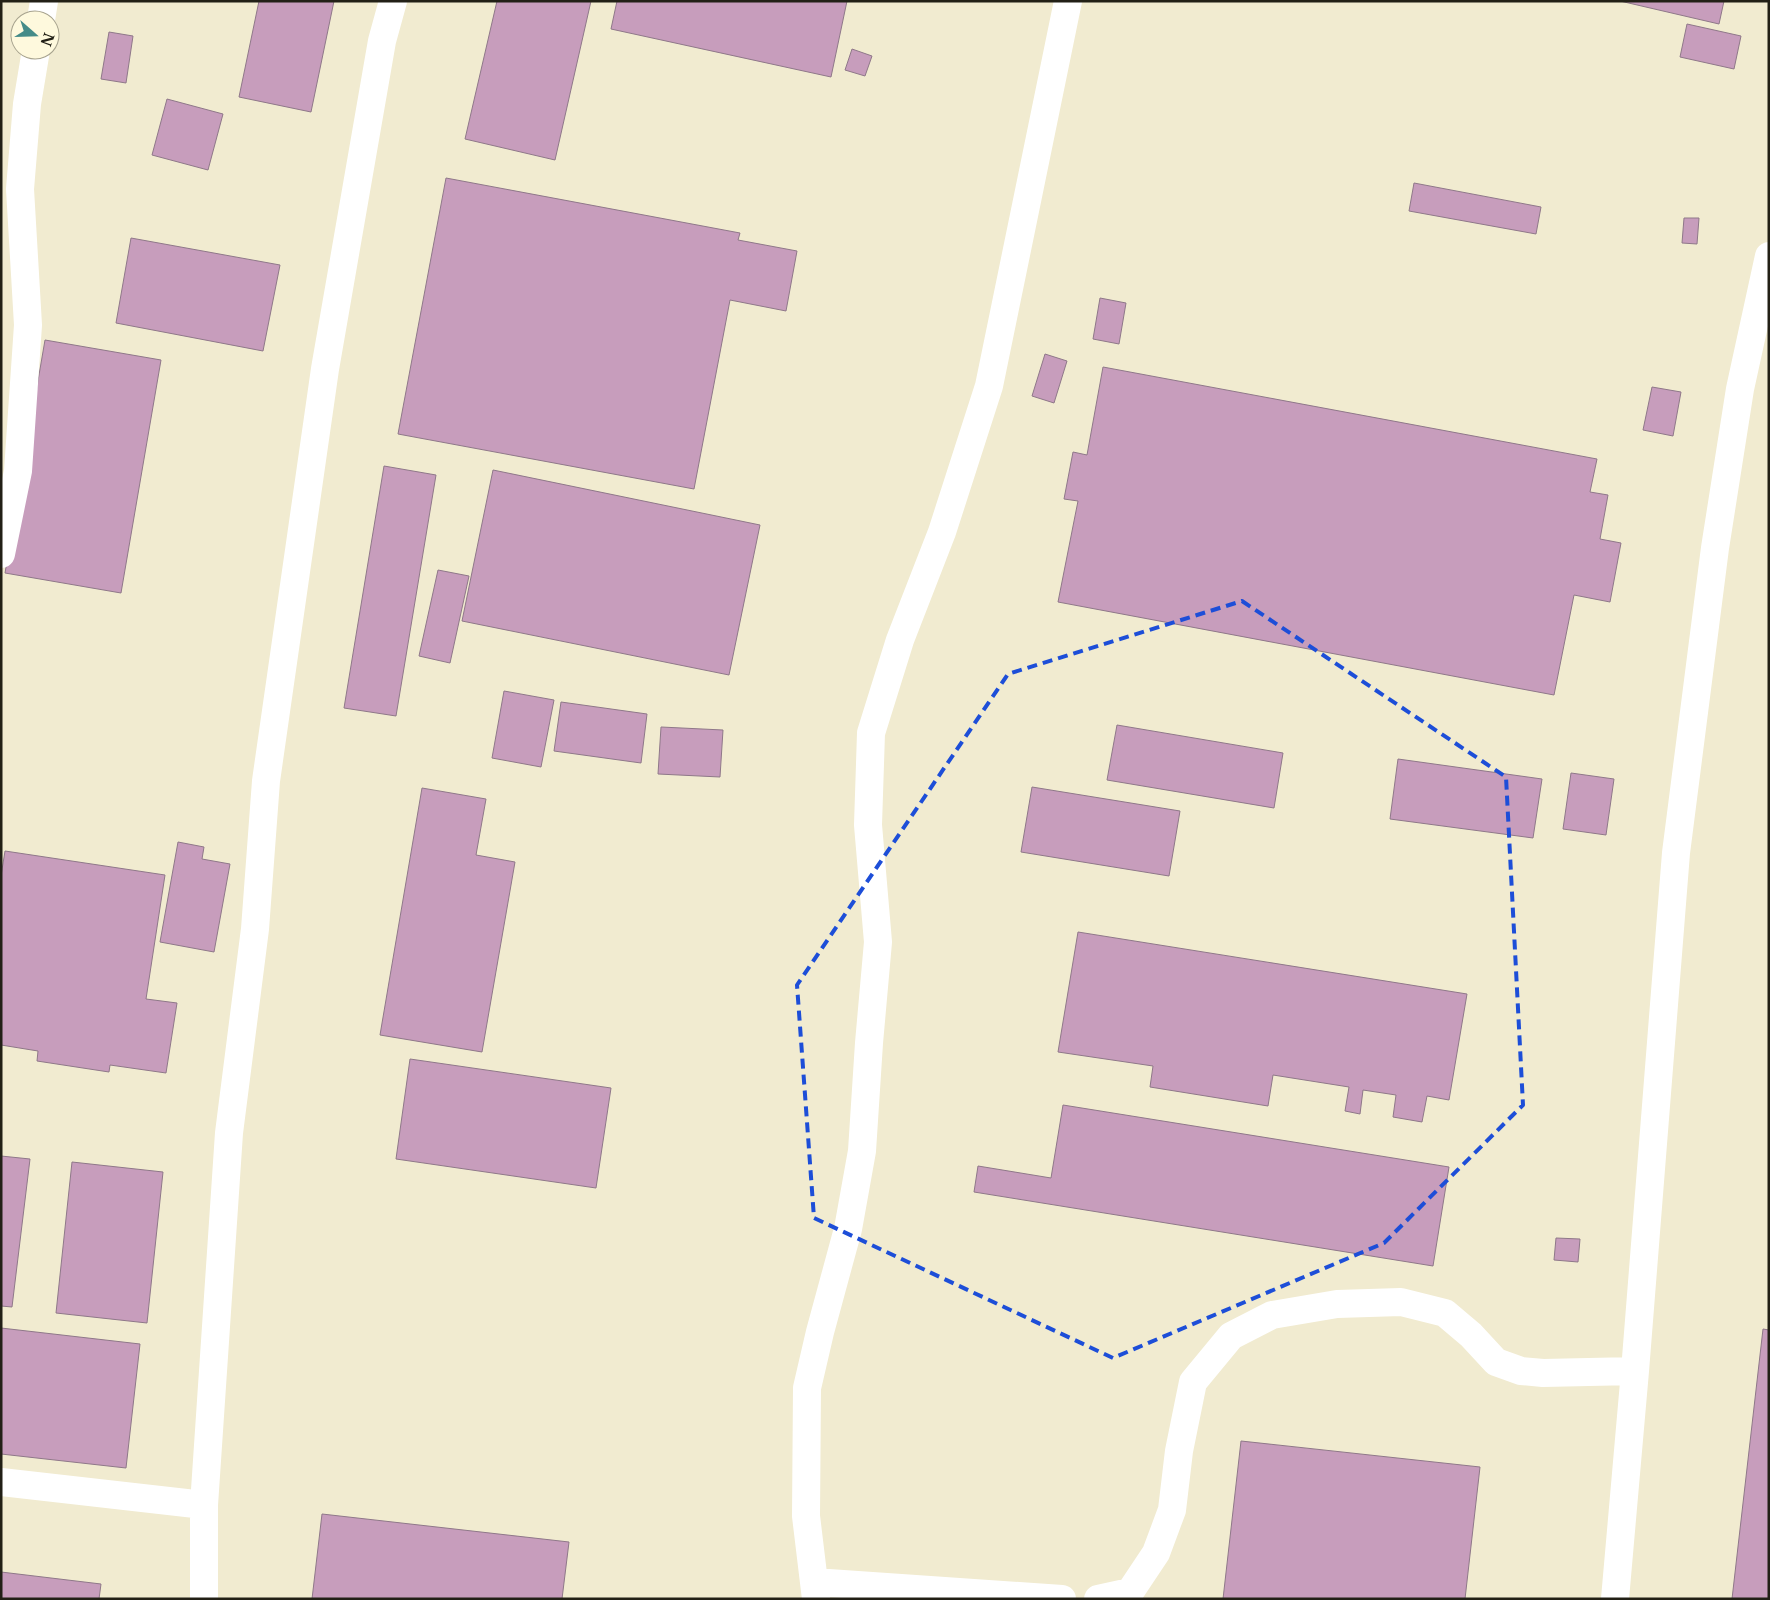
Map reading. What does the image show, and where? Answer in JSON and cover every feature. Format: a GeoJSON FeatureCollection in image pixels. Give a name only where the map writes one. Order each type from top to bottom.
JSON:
{"type":"FeatureCollection","features":[{"type":"Feature","properties":{"kind":"lane"},"geometry":{"type":"LineString","coordinates":[[204,1599],[204,1505],[229,1133],[255,929],[266,781],[325,369],[382,41],[393,1]]}},
{"type":"Feature","properties":{"kind":"lane"},"geometry":{"type":"LineString","coordinates":[[1062,1599],[815,1590],[806,1516],[807,1388],[848,1229],[862,1151],[878,942],[868,825],[871,733],[900,640],[942,532],[989,386],[1068,1]]}},
{"type":"Feature","properties":{"kind":"lane"},"geometry":{"type":"LineString","coordinates":[[1,554],[18,471],[28,325],[20,189],[28,104],[35,60]]}},
{"type":"Feature","properties":{"kind":"lane"},"geometry":{"type":"LineString","coordinates":[[1614,1599],[1635,1370],[1676,853],[1714,548],[1740,389],[1769,256]]}},
{"type":"Feature","properties":{"kind":"lane"},"geometry":{"type":"LineString","coordinates":[[1098,1599],[1130,1592],[1156,1553],[1172,1510],[1179,1451],[1193,1382],[1231,1336],[1272,1315],[1337,1304],[1401,1302],[1444,1313],[1471,1335],[1496,1362],[1521,1370],[1543,1372],[1635,1370]]}},
{"type":"Feature","properties":{"kind":"lane"},"geometry":{"type":"LineString","coordinates":[[1,1482],[204,1505]]}},
{"type":"Feature","properties":{"kind":"highlighted area"},"geometry":{"type":"Polygon","coordinates":[[[1242,601],[1506,777],[1523,1105],[1384,1243],[1113,1358],[814,1218],[797,985],[1008,674],[1242,601]]]}},
{"type":"Feature","properties":{"kind":"building"},"geometry":{"type":"Polygon","coordinates":[[[259,1],[334,1],[311,112],[239,97],[259,1]]]}},
{"type":"Feature","properties":{"kind":"building"},"geometry":{"type":"Polygon","coordinates":[[[497,1],[591,1],[555,160],[465,139],[497,1]]]}},
{"type":"Feature","properties":{"kind":"building"},"geometry":{"type":"Polygon","coordinates":[[[617,1],[847,1],[831,77],[611,29],[617,1]]]}},
{"type":"Feature","properties":{"kind":"building"},"geometry":{"type":"Polygon","coordinates":[[[1620,1],[1724,1],[1719,24],[1620,1]]]}},
{"type":"Feature","properties":{"kind":"building"},"geometry":{"type":"Polygon","coordinates":[[[1687,24],[1741,36],[1734,69],[1680,57],[1687,24]]]}},
{"type":"Feature","properties":{"kind":"building"},"geometry":{"type":"Polygon","coordinates":[[[109,32],[133,36],[126,83],[101,79],[109,32]]]}},
{"type":"Feature","properties":{"kind":"building"},"geometry":{"type":"Polygon","coordinates":[[[852,49],[872,56],[865,76],[845,70],[852,49]]]}},
{"type":"Feature","properties":{"kind":"building"},"geometry":{"type":"Polygon","coordinates":[[[167,99],[223,114],[208,170],[152,155],[167,99]]]}},
{"type":"Feature","properties":{"kind":"building"},"geometry":{"type":"Polygon","coordinates":[[[446,178],[740,233],[738,240],[797,251],[786,311],[730,300],[694,489],[398,434],[446,178]]]}},
{"type":"Feature","properties":{"kind":"building"},"geometry":{"type":"Polygon","coordinates":[[[1414,183],[1541,207],[1536,234],[1409,211],[1414,183]]]}},
{"type":"Feature","properties":{"kind":"building"},"geometry":{"type":"Polygon","coordinates":[[[1684,218],[1699,218],[1697,244],[1682,243],[1684,218]]]}},
{"type":"Feature","properties":{"kind":"building"},"geometry":{"type":"Polygon","coordinates":[[[131,238],[280,265],[263,351],[116,323],[131,238]]]}},
{"type":"Feature","properties":{"kind":"building"},"geometry":{"type":"Polygon","coordinates":[[[1100,298],[1126,303],[1119,344],[1093,339],[1100,298]]]}},
{"type":"Feature","properties":{"kind":"building"},"geometry":{"type":"Polygon","coordinates":[[[45,340],[161,360],[121,593],[5,573],[45,340]]]}},
{"type":"Feature","properties":{"kind":"building"},"geometry":{"type":"Polygon","coordinates":[[[1045,354],[1067,361],[1054,403],[1032,396],[1045,354]]]}},
{"type":"Feature","properties":{"kind":"building"},"geometry":{"type":"Polygon","coordinates":[[[1103,367],[1597,459],[1590,492],[1608,495],[1600,539],[1621,543],[1610,602],[1574,595],[1554,695],[1058,602],[1078,501],[1064,499],[1073,452],[1087,455],[1103,367]]]}},
{"type":"Feature","properties":{"kind":"building"},"geometry":{"type":"Polygon","coordinates":[[[1652,387],[1681,392],[1673,436],[1643,430],[1652,387]]]}},
{"type":"Feature","properties":{"kind":"building"},"geometry":{"type":"Polygon","coordinates":[[[384,466],[436,475],[396,716],[344,708],[384,466]]]}},
{"type":"Feature","properties":{"kind":"building"},"geometry":{"type":"Polygon","coordinates":[[[493,470],[760,525],[729,675],[462,621],[493,470]]]}},
{"type":"Feature","properties":{"kind":"building"},"geometry":{"type":"Polygon","coordinates":[[[438,570],[469,576],[450,663],[419,656],[438,570]]]}},
{"type":"Feature","properties":{"kind":"building"},"geometry":{"type":"Polygon","coordinates":[[[504,691],[554,700],[541,767],[492,758],[504,691]]]}},
{"type":"Feature","properties":{"kind":"building"},"geometry":{"type":"Polygon","coordinates":[[[561,702],[647,714],[641,763],[554,751],[561,702]]]}},
{"type":"Feature","properties":{"kind":"building"},"geometry":{"type":"Polygon","coordinates":[[[1117,725],[1283,753],[1274,808],[1107,780],[1117,725]]]}},
{"type":"Feature","properties":{"kind":"building"},"geometry":{"type":"Polygon","coordinates":[[[661,727],[723,730],[720,777],[658,774],[661,727]]]}},
{"type":"Feature","properties":{"kind":"building"},"geometry":{"type":"Polygon","coordinates":[[[1398,759],[1542,779],[1533,838],[1390,819],[1398,759]]]}},
{"type":"Feature","properties":{"kind":"building"},"geometry":{"type":"Polygon","coordinates":[[[1571,773],[1614,779],[1606,835],[1563,829],[1571,773]]]}},
{"type":"Feature","properties":{"kind":"building"},"geometry":{"type":"Polygon","coordinates":[[[1032,787],[1180,811],[1169,876],[1021,852],[1032,787]]]}},
{"type":"Feature","properties":{"kind":"building"},"geometry":{"type":"Polygon","coordinates":[[[422,788],[486,799],[476,855],[515,862],[482,1052],[380,1035],[422,788]]]}},
{"type":"Feature","properties":{"kind":"building"},"geometry":{"type":"Polygon","coordinates":[[[178,842],[204,847],[202,859],[230,864],[214,952],[160,942],[178,842]]]}},
{"type":"Feature","properties":{"kind":"building"},"geometry":{"type":"Polygon","coordinates":[[[5,851],[165,875],[146,999],[177,1003],[166,1073],[110,1065],[109,1072],[37,1061],[38,1051],[1,1045],[1,876],[5,851]]]}},
{"type":"Feature","properties":{"kind":"building"},"geometry":{"type":"Polygon","coordinates":[[[1078,932],[1467,994],[1449,1100],[1427,1096],[1422,1122],[1393,1117],[1396,1095],[1363,1090],[1360,1114],[1345,1111],[1349,1087],[1273,1075],[1268,1106],[1150,1087],[1153,1066],[1058,1052],[1078,932]]]}},
{"type":"Feature","properties":{"kind":"building"},"geometry":{"type":"Polygon","coordinates":[[[410,1059],[611,1088],[596,1188],[396,1159],[410,1059]]]}},
{"type":"Feature","properties":{"kind":"building"},"geometry":{"type":"Polygon","coordinates":[[[1063,1105],[1449,1167],[1433,1266],[974,1192],[978,1166],[1051,1178],[1063,1105]]]}},
{"type":"Feature","properties":{"kind":"building"},"geometry":{"type":"Polygon","coordinates":[[[1,1156],[30,1159],[12,1307],[1,1306],[1,1156]]]}},
{"type":"Feature","properties":{"kind":"building"},"geometry":{"type":"Polygon","coordinates":[[[72,1162],[163,1172],[147,1323],[56,1313],[72,1162]]]}},
{"type":"Feature","properties":{"kind":"building"},"geometry":{"type":"Polygon","coordinates":[[[1556,1238],[1580,1239],[1578,1262],[1554,1260],[1556,1238]]]}},
{"type":"Feature","properties":{"kind":"building"},"geometry":{"type":"Polygon","coordinates":[[[1,1328],[140,1344],[126,1468],[1,1454],[1,1328]]]}},
{"type":"Feature","properties":{"kind":"building"},"geometry":{"type":"Polygon","coordinates":[[[1763,1329],[1769,1330],[1769,1599],[1732,1599],[1763,1329]]]}},
{"type":"Feature","properties":{"kind":"building"},"geometry":{"type":"Polygon","coordinates":[[[1241,1441],[1480,1467],[1465,1599],[1223,1599],[1241,1441]]]}},
{"type":"Feature","properties":{"kind":"building"},"geometry":{"type":"Polygon","coordinates":[[[322,1514],[569,1542],[562,1599],[312,1599],[322,1514]]]}},
{"type":"Feature","properties":{"kind":"building"},"geometry":{"type":"Polygon","coordinates":[[[1,1572],[101,1584],[99,1599],[1,1599],[1,1572]]]}}]}
